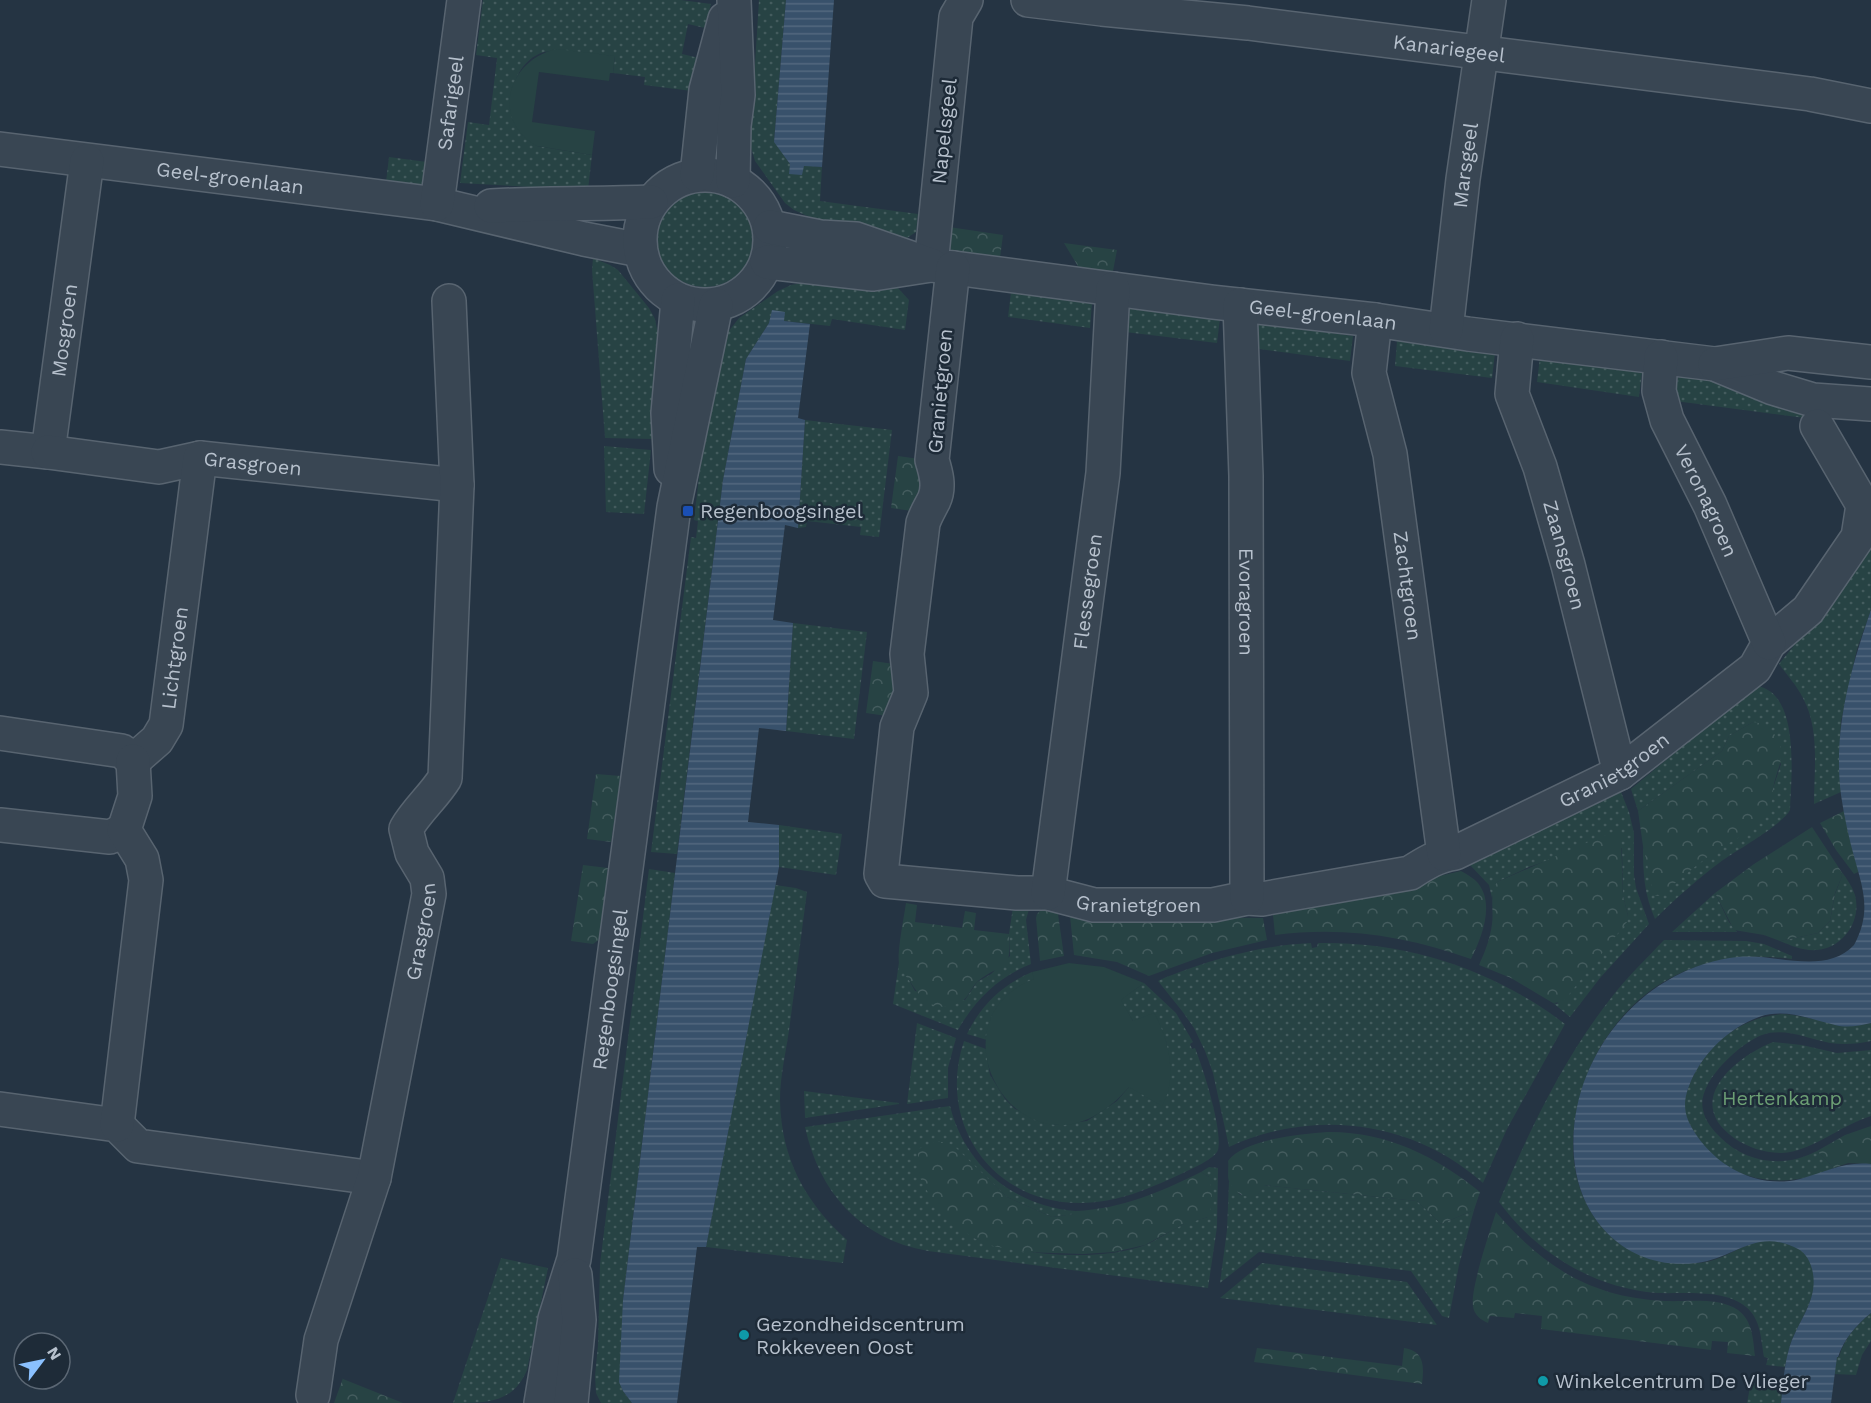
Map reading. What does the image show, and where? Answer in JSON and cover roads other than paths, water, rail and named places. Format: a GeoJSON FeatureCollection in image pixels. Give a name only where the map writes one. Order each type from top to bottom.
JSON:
{"type":"FeatureCollection","features":[{"type":"Feature","properties":{"kind":"street","name":"Safarigeel"},"geometry":{"type":"LineString","coordinates":[[448,206],[464,0]]}},
{"type":"Feature","properties":{"kind":"street"},"geometry":{"type":"LineString","coordinates":[[697,175],[706,90],[732,0]]}},
{"type":"Feature","properties":{"kind":"street"},"geometry":{"type":"LineString","coordinates":[[732,0],[738,95],[734,126],[733,181]]}},
{"type":"Feature","properties":{"kind":"street","name":"Napelsgeel"},"geometry":{"type":"LineString","coordinates":[[942,266],[956,17],[966,0]]}},
{"type":"Feature","properties":{"kind":"street","name":"Kanariegeel"},"geometry":{"type":"LineString","coordinates":[[1028,0],[1237,11],[1480,53],[1810,93],[1871,106]]}},
{"type":"Feature","properties":{"kind":"street","name":"Marsgeel"},"geometry":{"type":"LineString","coordinates":[[1446,330],[1462,179],[1489,0]]}},
{"type":"Feature","properties":{"kind":"street","name":"Geel-groenlaan"},"geometry":{"type":"LineString","coordinates":[[0,150],[448,206],[584,239],[640,249]]}},
{"type":"Feature","properties":{"kind":"street","name":"Mosgroen"},"geometry":{"type":"LineString","coordinates":[[48,452],[87,161]]}},
{"type":"Feature","properties":{"kind":"street"},"geometry":{"type":"LineString","coordinates":[[697,175],[722,176],[733,181],[757,200],[765,213],[771,239],[767,262],[753,286],[742,295],[716,305],[696,305],[678,300],[664,291],[653,279],[640,249],[641,225],[651,202],[664,189],[679,180],[697,175]]}},
{"type":"Feature","properties":{"kind":"street","name":"Geel-groenlaan"},"geometry":{"type":"LineString","coordinates":[[448,206],[651,202]]}},
{"type":"Feature","properties":{"kind":"street","name":"Geel-groenlaan"},"geometry":{"type":"LineString","coordinates":[[770,227],[820,237],[856,239],[942,266],[1715,364],[1773,388],[1813,400],[1867,403],[1871,357],[1788,353],[1715,364]]}},
{"type":"Feature","properties":{"kind":"street","name":"Geel-groenlaan"},"geometry":{"type":"LineString","coordinates":[[767,262],[873,274],[942,266]]}},
{"type":"Feature","properties":{"kind":"street","name":"Granietgroen"},"geometry":{"type":"LineString","coordinates":[[942,266],[932,460],[938,486],[924,523],[907,654],[911,693],[897,727],[881,874],[885,881],[1017,893],[1048,893],[1094,905],[1213,905],[1247,898],[1262,900],[1410,873],[1426,862],[1444,854],[1455,853],[1620,773],[1755,668],[1769,643],[1808,609],[1858,537],[1863,505],[1817,426]]}},
{"type":"Feature","properties":{"kind":"street","name":"Flessegroen"},"geometry":{"type":"LineString","coordinates":[[1048,893],[1102,473],[1113,289]]}},
{"type":"Feature","properties":{"kind":"street","name":"Regenboogsingel"},"geometry":{"type":"LineString","coordinates":[[674,507],[668,446],[668,413],[678,300]]}},
{"type":"Feature","properties":{"kind":"street","name":"Grasgroen"},"geometry":{"type":"LineString","coordinates":[[313,1395],[321,1340],[374,1178],[429,894],[427,878],[412,853],[406,829],[415,813],[437,792],[445,778],[457,485],[449,301]]}},
{"type":"Feature","properties":{"kind":"street","name":"Regenboogsingel"},"geometry":{"type":"LineString","coordinates":[[540,1403],[555,1319],[574,1259],[674,507],[716,305]]}},
{"type":"Feature","properties":{"kind":"street","name":"Evoragroen"},"geometry":{"type":"LineString","coordinates":[[1240,305],[1246,476],[1247,898]]}},
{"type":"Feature","properties":{"kind":"street","name":"Zachtgroen"},"geometry":{"type":"LineString","coordinates":[[1376,320],[1369,373],[1390,453],[1444,854]]}},
{"type":"Feature","properties":{"kind":"street","name":"Zaansgroen"},"geometry":{"type":"LineString","coordinates":[[1517,339],[1512,394],[1540,467],[1568,565],[1620,773]]}},
{"type":"Feature","properties":{"kind":"street","name":"Veronagroen"},"geometry":{"type":"LineString","coordinates":[[1661,357],[1659,391],[1667,420],[1710,506],[1769,643]]}},
{"type":"Feature","properties":{"kind":"street"},"geometry":{"type":"LineString","coordinates":[[0,447],[48,452]]}},
{"type":"Feature","properties":{"kind":"street","name":"Grasgroen"},"geometry":{"type":"LineString","coordinates":[[48,452],[159,467],[200,458],[457,485]]}},
{"type":"Feature","properties":{"kind":"street","name":"Lichtgroen"},"geometry":{"type":"LineString","coordinates":[[133,761],[157,740],[166,725],[200,458]]}},
{"type":"Feature","properties":{"kind":"street"},"geometry":{"type":"LineString","coordinates":[[0,734],[122,751],[133,761],[135,796],[124,830],[110,837],[0,825]]}},
{"type":"Feature","properties":{"kind":"street"},"geometry":{"type":"LineString","coordinates":[[117,1125],[146,880],[142,859],[124,830]]}},
{"type":"Feature","properties":{"kind":"street"},"geometry":{"type":"LineString","coordinates":[[0,1109],[117,1125],[138,1146],[374,1178]]}},
{"type":"Feature","properties":{"kind":"street","name":"Regenboogsingel"},"geometry":{"type":"LineString","coordinates":[[571,1403],[579,1320],[574,1259]]}},
{"type":"Feature","properties":{"kind":"water"},"geometry":{"type":"Polygon","coordinates":[[[786,0],[834,0],[822,167],[804,166],[802,175],[789,174],[790,164],[774,142],[786,0]]]}},
{"type":"Feature","properties":{"kind":"water"},"geometry":{"type":"Polygon","coordinates":[[[772,310],[785,312],[784,321],[810,324],[798,418],[805,420],[798,528],[785,525],[773,620],[793,623],[786,731],[759,728],[748,822],[779,825],[779,867],[706,1247],[697,1247],[677,1403],[632,1403],[619,1382],[623,1300],[723,480],[746,359],[769,323],[772,310]]]}},
{"type":"Feature","properties":{"kind":"water"},"geometry":{"type":"Polygon","coordinates":[[[1871,610],[1871,1023],[1844,1026],[1788,1014],[1759,1017],[1728,1034],[1710,1051],[1696,1070],[1685,1104],[1689,1123],[1706,1148],[1729,1167],[1742,1174],[1770,1181],[1785,1181],[1852,1164],[1871,1164],[1871,1313],[1851,1333],[1837,1357],[1831,1403],[1781,1403],[1789,1349],[1813,1291],[1812,1269],[1806,1255],[1794,1247],[1780,1242],[1767,1241],[1696,1263],[1672,1263],[1649,1259],[1629,1250],[1597,1221],[1586,1202],[1578,1181],[1574,1157],[1575,1121],[1583,1086],[1597,1054],[1617,1024],[1641,999],[1670,979],[1703,964],[1738,957],[1814,961],[1842,954],[1854,945],[1863,923],[1864,902],[1842,803],[1839,748],[1850,678],[1871,610]]]}},
{"type":"Feature","properties":{"kind":"place","name":"Regenboogsingel"},"geometry":{"type":"Point","coordinates":[688,511]}},
{"type":"Feature","properties":{"kind":"place","name":"Gezondheidscentrum Rokkeveen Oost"},"geometry":{"type":"Point","coordinates":[744,1335]}},
{"type":"Feature","properties":{"kind":"place","name":"Winkelcentrum De Vlieger"},"geometry":{"type":"Point","coordinates":[1543,1381]}},
{"type":"Feature","properties":{"kind":"park label","name":"Hertenkamp"},"geometry":{"type":"Point","coordinates":[1782,1098]}}]}
